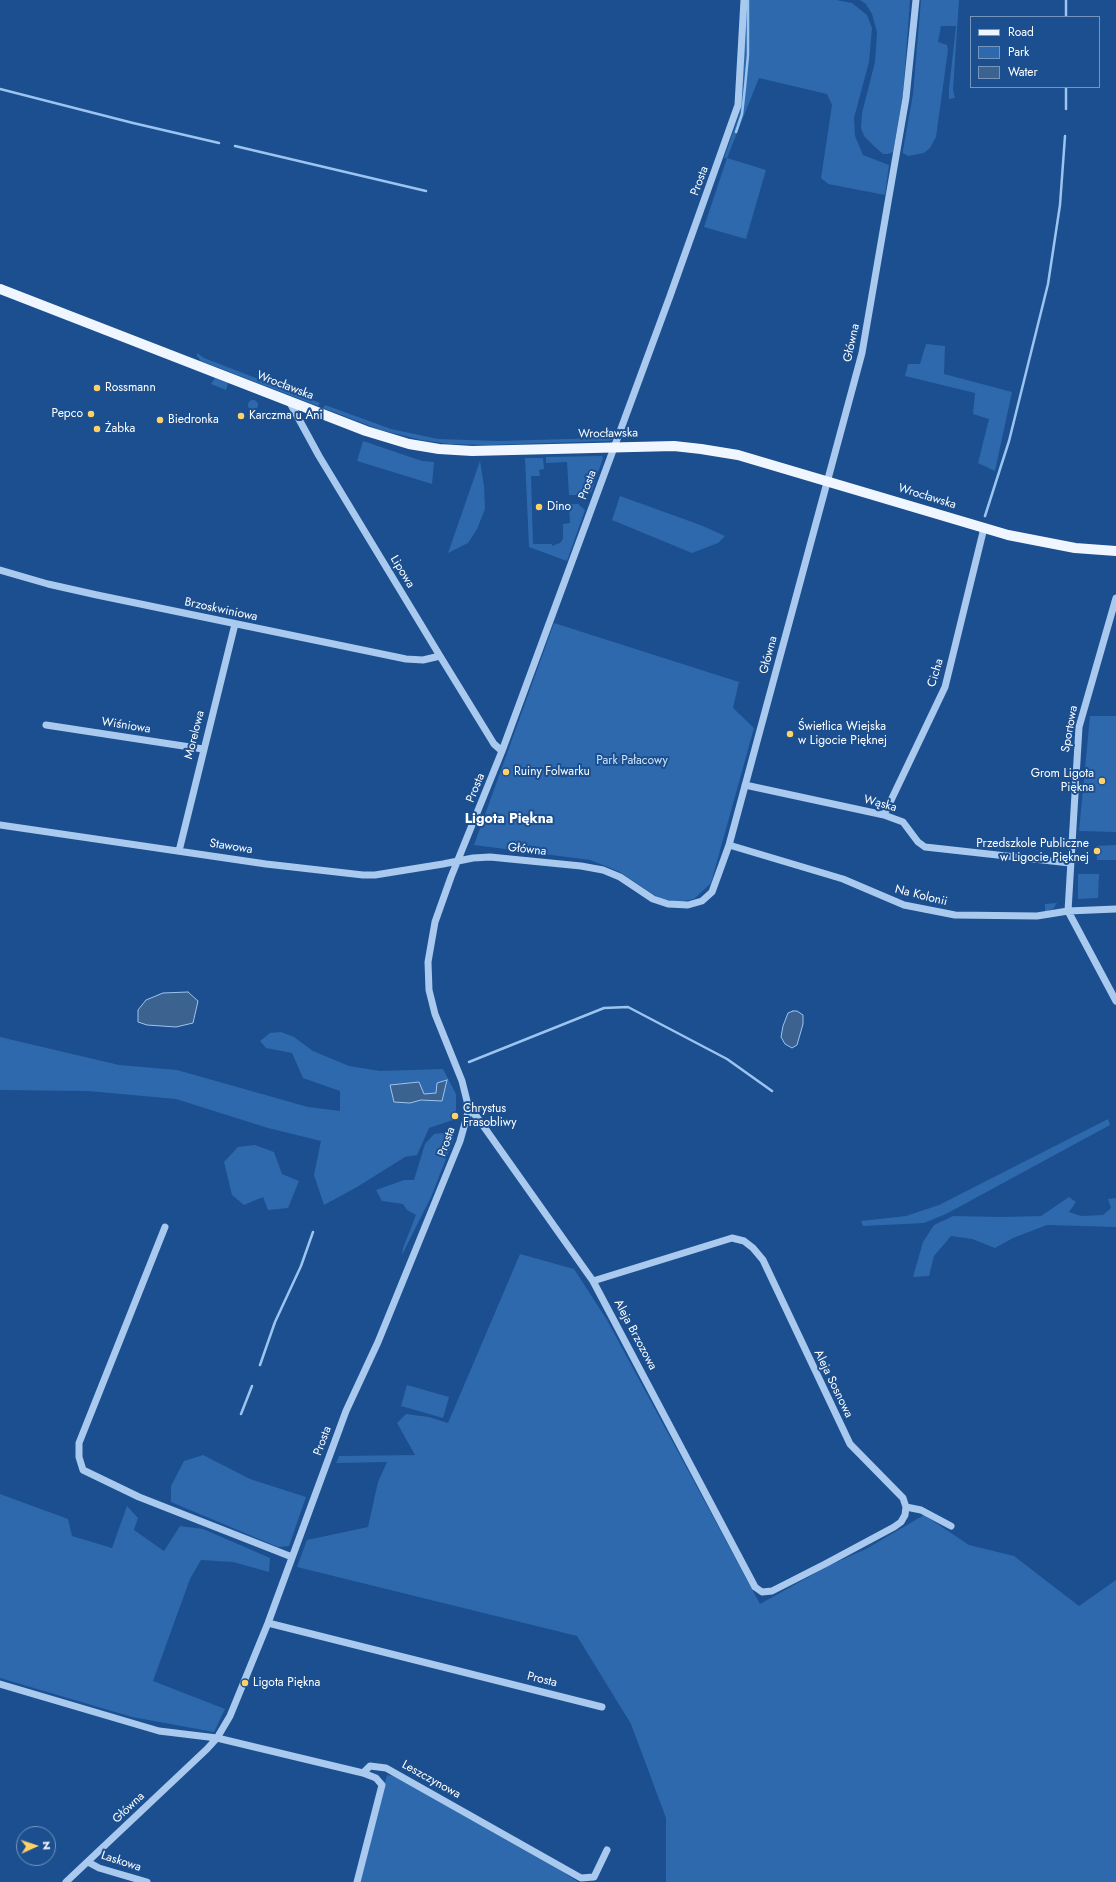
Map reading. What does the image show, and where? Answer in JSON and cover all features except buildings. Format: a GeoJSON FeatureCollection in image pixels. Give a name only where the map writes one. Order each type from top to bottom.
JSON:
{"type":"FeatureCollection","features":[{"type":"Feature","properties":{"kind":"main road","name":"Wrocławska"},"geometry":{"type":"LineString","coordinates":[[0,289],[373,433],[409,444],[439,449],[484,451],[674,446],[701,448],[738,455],[984,528],[1046,543],[1075,548],[1116,551]]}},
{"type":"Feature","properties":{"kind":"street","name":"Prosta"},"geometry":{"type":"LineString","coordinates":[[207,1749],[217,1738],[233,1710],[268,1623],[346,1411],[378,1342],[454,1155],[469,1109],[462,1081],[435,1014],[428,977],[428,962],[435,922],[502,751],[670,296],[738,105],[744,0]]}},
{"type":"Feature","properties":{"kind":"street","name":"Główna"},"geometry":{"type":"LineString","coordinates":[[458,861],[490,857],[581,866],[603,870],[620,877],[653,899],[668,904],[688,905],[702,901],[712,892],[729,845],[862,354],[897,160],[906,98],[916,0]]}},
{"type":"Feature","properties":{"kind":"street","name":"Lipowa"},"geometry":{"type":"LineString","coordinates":[[289,401],[319,456],[440,656],[494,744],[502,751]]}},
{"type":"Feature","properties":{"kind":"street","name":"Cicha"},"geometry":{"type":"LineString","coordinates":[[884,815],[945,687],[984,528]]}},
{"type":"Feature","properties":{"kind":"street","name":"Brzoskwiniowa"},"geometry":{"type":"LineString","coordinates":[[0,570],[48,584],[406,659],[423,660],[440,656]]}},
{"type":"Feature","properties":{"kind":"street","name":"Sportowa"},"geometry":{"type":"LineString","coordinates":[[1068,911],[1079,727],[1116,598]]}},
{"type":"Feature","properties":{"kind":"street","name":"Morelowa"},"geometry":{"type":"LineString","coordinates":[[179,851],[235,624]]}},
{"type":"Feature","properties":{"kind":"street","name":"Wiśniowa"},"geometry":{"type":"LineString","coordinates":[[46,725],[203,749]]}},
{"type":"Feature","properties":{"kind":"street","name":"Wąska"},"geometry":{"type":"LineString","coordinates":[[745,786],[884,815],[903,822],[918,842],[925,847],[1070,863]]}},
{"type":"Feature","properties":{"kind":"street","name":"Stawowa"},"geometry":{"type":"LineString","coordinates":[[0,825],[266,864],[363,875],[375,875],[458,861]]}},
{"type":"Feature","properties":{"kind":"street","name":"Na Kolonii"},"geometry":{"type":"LineString","coordinates":[[729,845],[843,879],[886,899],[921,910],[955,915],[1037,916],[1068,911],[1116,909]]}},
{"type":"Feature","properties":{"kind":"street"},"geometry":{"type":"LineString","coordinates":[[1068,911],[1116,1001]]}},
{"type":"Feature","properties":{"kind":"street","name":"Aleja Brzozowa"},"geometry":{"type":"LineString","coordinates":[[469,1109],[477,1117],[593,1281],[755,1587],[762,1592],[772,1590],[894,1528],[901,1522],[905,1515],[906,1507]]}},
{"type":"Feature","properties":{"kind":"street"},"geometry":{"type":"LineString","coordinates":[[165,1227],[79,1443],[79,1457],[83,1470],[138,1497],[292,1557]]}},
{"type":"Feature","properties":{"kind":"street","name":"Aleja Sosnowa"},"geometry":{"type":"LineString","coordinates":[[593,1281],[732,1238],[744,1241],[753,1248],[763,1260],[850,1444],[899,1493],[906,1507]]}},
{"type":"Feature","properties":{"kind":"street"},"geometry":{"type":"LineString","coordinates":[[906,1507],[921,1510],[951,1526]]}},
{"type":"Feature","properties":{"kind":"street","name":"Prosta"},"geometry":{"type":"LineString","coordinates":[[268,1623],[602,1707]]}},
{"type":"Feature","properties":{"kind":"street"},"geometry":{"type":"LineString","coordinates":[[0,1684],[158,1731],[217,1738],[363,1773],[376,1778],[382,1785],[357,1882]]}},
{"type":"Feature","properties":{"kind":"street","name":"Główna"},"geometry":{"type":"LineString","coordinates":[[66,1882],[207,1749]]}},
{"type":"Feature","properties":{"kind":"street","name":"Leszczynowa"},"geometry":{"type":"LineString","coordinates":[[363,1773],[370,1766],[386,1768],[581,1878],[594,1877],[607,1850]]}},
{"type":"Feature","properties":{"kind":"street","name":"Laskowa"},"geometry":{"type":"LineString","coordinates":[[88,1862],[99,1868],[147,1882]]}},
{"type":"Feature","properties":{"kind":"green space"},"geometry":{"type":"Polygon","coordinates":[[[747,0],[836,0],[852,3],[867,15],[872,28],[869,62],[854,118],[855,136],[863,155],[889,165],[885,195],[828,184],[821,178],[832,105],[827,94],[759,78],[727,158],[724,158],[739,115],[747,0]]]}},
{"type":"Feature","properties":{"kind":"green space"},"geometry":{"type":"Polygon","coordinates":[[[860,0],[910,0],[903,94],[893,152],[888,154],[883,154],[876,148],[864,136],[861,128],[862,113],[875,62],[877,32],[872,14],[866,4],[860,0]]]}},
{"type":"Feature","properties":{"kind":"green space"},"geometry":{"type":"Polygon","coordinates":[[[921,0],[959,0],[953,90],[955,98],[949,99],[949,89],[956,26],[941,26],[938,42],[947,45],[948,50],[936,137],[930,148],[924,153],[908,156],[903,153],[903,150],[913,94],[921,0]]]}},
{"type":"Feature","properties":{"kind":"green space"},"geometry":{"type":"Polygon","coordinates":[[[727,158],[766,170],[746,239],[704,227],[727,158]]]}},
{"type":"Feature","properties":{"kind":"green space"},"geometry":{"type":"Polygon","coordinates":[[[926,344],[945,346],[944,374],[1012,392],[995,471],[978,463],[989,419],[973,414],[975,393],[905,376],[908,364],[920,364],[926,344]]]}},
{"type":"Feature","properties":{"kind":"green space"},"geometry":{"type":"Polygon","coordinates":[[[197,353],[204,358],[320,403],[318,406],[201,361],[197,356],[197,353]]]}},
{"type":"Feature","properties":{"kind":"green space"},"geometry":{"type":"Polygon","coordinates":[[[215,378],[228,383],[226,390],[211,384],[215,378]]]}},
{"type":"Feature","properties":{"kind":"green space"},"geometry":{"type":"Polygon","coordinates":[[[251,400],[255,400],[257,401],[257,409],[251,410],[248,407],[248,403],[251,400]]]}},
{"type":"Feature","properties":{"kind":"green space"},"geometry":{"type":"Polygon","coordinates":[[[325,405],[391,429],[438,439],[499,441],[601,438],[615,435],[612,440],[609,441],[487,445],[450,444],[421,440],[381,430],[323,408],[325,405]]]}},
{"type":"Feature","properties":{"kind":"green space"},"geometry":{"type":"Polygon","coordinates":[[[363,441],[422,461],[434,462],[432,484],[357,461],[363,441]]]}},
{"type":"Feature","properties":{"kind":"green space"},"geometry":{"type":"Polygon","coordinates":[[[602,456],[603,458],[591,493],[586,495],[569,495],[567,462],[546,463],[546,457],[602,456]]]}},
{"type":"Feature","properties":{"kind":"green space"},"geometry":{"type":"Polygon","coordinates":[[[525,458],[543,458],[544,469],[539,470],[540,476],[531,476],[533,544],[552,544],[552,546],[560,543],[563,539],[563,524],[570,523],[569,504],[578,504],[585,510],[567,561],[529,547],[525,458]]]}},
{"type":"Feature","properties":{"kind":"green space"},"geometry":{"type":"Polygon","coordinates":[[[480,461],[484,486],[485,509],[477,529],[468,543],[448,553],[480,461]]]}},
{"type":"Feature","properties":{"kind":"green space"},"geometry":{"type":"Polygon","coordinates":[[[620,496],[703,526],[725,536],[718,543],[692,553],[612,520],[620,496]]]}},
{"type":"Feature","properties":{"kind":"green space","name":"Park Pałacowy"},"geometry":{"type":"Polygon","coordinates":[[[554,623],[739,682],[733,708],[754,728],[711,883],[694,899],[678,902],[662,900],[618,871],[590,860],[474,845],[554,623]]]}},
{"type":"Feature","properties":{"kind":"green space"},"geometry":{"type":"Polygon","coordinates":[[[1090,716],[1116,716],[1116,832],[1079,831],[1090,716]]]}},
{"type":"Feature","properties":{"kind":"green space"},"geometry":{"type":"Polygon","coordinates":[[[1116,845],[1116,860],[1097,860],[1096,846],[1116,845]]]}},
{"type":"Feature","properties":{"kind":"green space"},"geometry":{"type":"Polygon","coordinates":[[[1078,874],[1099,874],[1098,898],[1078,899],[1078,874]]]}},
{"type":"Feature","properties":{"kind":"green space"},"geometry":{"type":"Polygon","coordinates":[[[1057,903],[1053,909],[1045,912],[1045,904],[1057,903]]]}},
{"type":"Feature","properties":{"kind":"green space"},"geometry":{"type":"Polygon","coordinates":[[[281,1032],[294,1037],[313,1051],[349,1066],[380,1071],[443,1069],[456,1094],[456,1119],[429,1128],[417,1155],[405,1157],[357,1187],[324,1205],[314,1175],[321,1141],[268,1128],[176,1099],[88,1091],[0,1090],[0,1037],[119,1065],[177,1070],[308,1107],[340,1111],[340,1091],[303,1078],[292,1053],[266,1048],[260,1041],[270,1033],[281,1032]]]}},
{"type":"Feature","properties":{"kind":"green space"},"geometry":{"type":"Polygon","coordinates":[[[1108,1119],[1110,1125],[946,1214],[924,1223],[863,1226],[861,1221],[906,1216],[939,1205],[1108,1119]]]}},
{"type":"Feature","properties":{"kind":"green space"},"geometry":{"type":"Polygon","coordinates":[[[443,1133],[454,1138],[431,1197],[402,1255],[403,1248],[416,1215],[407,1210],[403,1204],[382,1201],[376,1190],[404,1180],[414,1180],[425,1144],[434,1134],[443,1133]]]}},
{"type":"Feature","properties":{"kind":"green space"},"geometry":{"type":"Polygon","coordinates":[[[255,1145],[274,1152],[282,1174],[299,1181],[288,1208],[268,1210],[263,1197],[244,1205],[232,1195],[224,1162],[238,1147],[255,1145]]]}},
{"type":"Feature","properties":{"kind":"green space"},"geometry":{"type":"Polygon","coordinates":[[[1069,1197],[1076,1202],[1069,1212],[1081,1216],[1103,1215],[1111,1208],[1108,1199],[1116,1198],[1116,1227],[1047,1225],[1013,1238],[995,1248],[972,1239],[951,1236],[934,1256],[929,1276],[913,1277],[923,1242],[934,1225],[953,1216],[1041,1216],[1069,1197]]]}},
{"type":"Feature","properties":{"kind":"green space"},"geometry":{"type":"Polygon","coordinates":[[[520,1254],[574,1269],[607,1320],[760,1604],[830,1565],[866,1549],[924,1515],[969,1545],[1014,1556],[1079,1606],[1116,1580],[1116,1882],[666,1882],[666,1818],[631,1724],[577,1636],[297,1567],[307,1540],[368,1527],[378,1482],[387,1462],[336,1463],[339,1456],[415,1455],[397,1423],[406,1414],[429,1417],[448,1423],[520,1254]]]}},
{"type":"Feature","properties":{"kind":"green space"},"geometry":{"type":"Polygon","coordinates":[[[407,1385],[449,1397],[443,1418],[401,1406],[407,1385]]]}},
{"type":"Feature","properties":{"kind":"green space"},"geometry":{"type":"Polygon","coordinates":[[[203,1455],[250,1479],[306,1497],[289,1546],[278,1547],[171,1502],[171,1486],[184,1461],[203,1455]]]}},
{"type":"Feature","properties":{"kind":"green space"},"geometry":{"type":"Polygon","coordinates":[[[0,1494],[68,1519],[72,1536],[112,1548],[127,1506],[138,1518],[134,1530],[164,1551],[180,1526],[203,1529],[270,1558],[269,1572],[233,1562],[201,1560],[190,1579],[153,1681],[225,1709],[214,1732],[132,1717],[0,1678],[0,1494]]]}},
{"type":"Feature","properties":{"kind":"green space"},"geometry":{"type":"Polygon","coordinates":[[[387,1775],[399,1777],[512,1838],[578,1882],[359,1882],[387,1775]]]}},
{"type":"Feature","properties":{"kind":"water"},"geometry":{"type":"Polygon","coordinates":[[[188,992],[198,1001],[193,1023],[176,1027],[147,1025],[138,1022],[138,1010],[146,1000],[163,993],[188,992]]]}},
{"type":"Feature","properties":{"kind":"water"},"geometry":{"type":"Polygon","coordinates":[[[797,1011],[803,1015],[803,1024],[797,1045],[792,1048],[785,1044],[781,1037],[788,1013],[797,1011]]]}},
{"type":"Feature","properties":{"kind":"water"},"geometry":{"type":"Polygon","coordinates":[[[447,1080],[442,1101],[421,1100],[410,1103],[394,1102],[390,1085],[419,1082],[424,1094],[436,1093],[437,1083],[447,1080]]]}},
{"type":"Feature","properties":{"kind":"waterway"},"geometry":{"type":"LineString","coordinates":[[736,132],[742,114],[748,55],[748,0]]}},
{"type":"Feature","properties":{"kind":"waterway"},"geometry":{"type":"LineString","coordinates":[[1066,0],[1066,16]]}},
{"type":"Feature","properties":{"kind":"waterway"},"geometry":{"type":"LineString","coordinates":[[1066,88],[1066,109]]}},
{"type":"Feature","properties":{"kind":"waterway"},"geometry":{"type":"LineString","coordinates":[[0,89],[219,143]]}},
{"type":"Feature","properties":{"kind":"waterway"},"geometry":{"type":"LineString","coordinates":[[985,516],[1009,441],[1048,284],[1060,205],[1065,136]]}},
{"type":"Feature","properties":{"kind":"waterway"},"geometry":{"type":"LineString","coordinates":[[235,146],[426,191]]}},
{"type":"Feature","properties":{"kind":"waterway"},"geometry":{"type":"LineString","coordinates":[[469,1062],[604,1008],[628,1007],[727,1059],[772,1091]]}},
{"type":"Feature","properties":{"kind":"waterway"},"geometry":{"type":"LineString","coordinates":[[260,1365],[275,1322],[301,1266],[313,1232]]}},
{"type":"Feature","properties":{"kind":"waterway"},"geometry":{"type":"LineString","coordinates":[[241,1414],[252,1386]]}},
{"type":"Feature","properties":{"kind":"place","name":"Rossmann"},"geometry":{"type":"Point","coordinates":[97,388]}},
{"type":"Feature","properties":{"kind":"place","name":"Pepco"},"geometry":{"type":"Point","coordinates":[91,414]}},
{"type":"Feature","properties":{"kind":"place","name":"Karczma u Ani"},"geometry":{"type":"Point","coordinates":[241,416]}},
{"type":"Feature","properties":{"kind":"place","name":"Biedronka"},"geometry":{"type":"Point","coordinates":[160,420]}},
{"type":"Feature","properties":{"kind":"place","name":"Żabka"},"geometry":{"type":"Point","coordinates":[97,429]}},
{"type":"Feature","properties":{"kind":"place","name":"Dino"},"geometry":{"type":"Point","coordinates":[539,507]}},
{"type":"Feature","properties":{"kind":"place","name":"Świetlica Wiejska w Ligocie Pięknej"},"geometry":{"type":"Point","coordinates":[790,734]}},
{"type":"Feature","properties":{"kind":"place","name":"Ruiny Folwarku"},"geometry":{"type":"Point","coordinates":[506,772]}},
{"type":"Feature","properties":{"kind":"place","name":"Grom Ligota Piękna"},"geometry":{"type":"Point","coordinates":[1102,781]}},
{"type":"Feature","properties":{"kind":"place","name":"Przedszkole Publiczne w Ligocie Pięknej"},"geometry":{"type":"Point","coordinates":[1097,851]}},
{"type":"Feature","properties":{"kind":"place","name":"Chrystus Frasobliwy"},"geometry":{"type":"Point","coordinates":[455,1116]}},
{"type":"Feature","properties":{"kind":"place","name":"Ligota Piękna"},"geometry":{"type":"Point","coordinates":[245,1683]}},
{"type":"Feature","properties":{"kind":"district","name":"Ligota Piękna"},"geometry":{"type":"Point","coordinates":[509,820]}}]}
